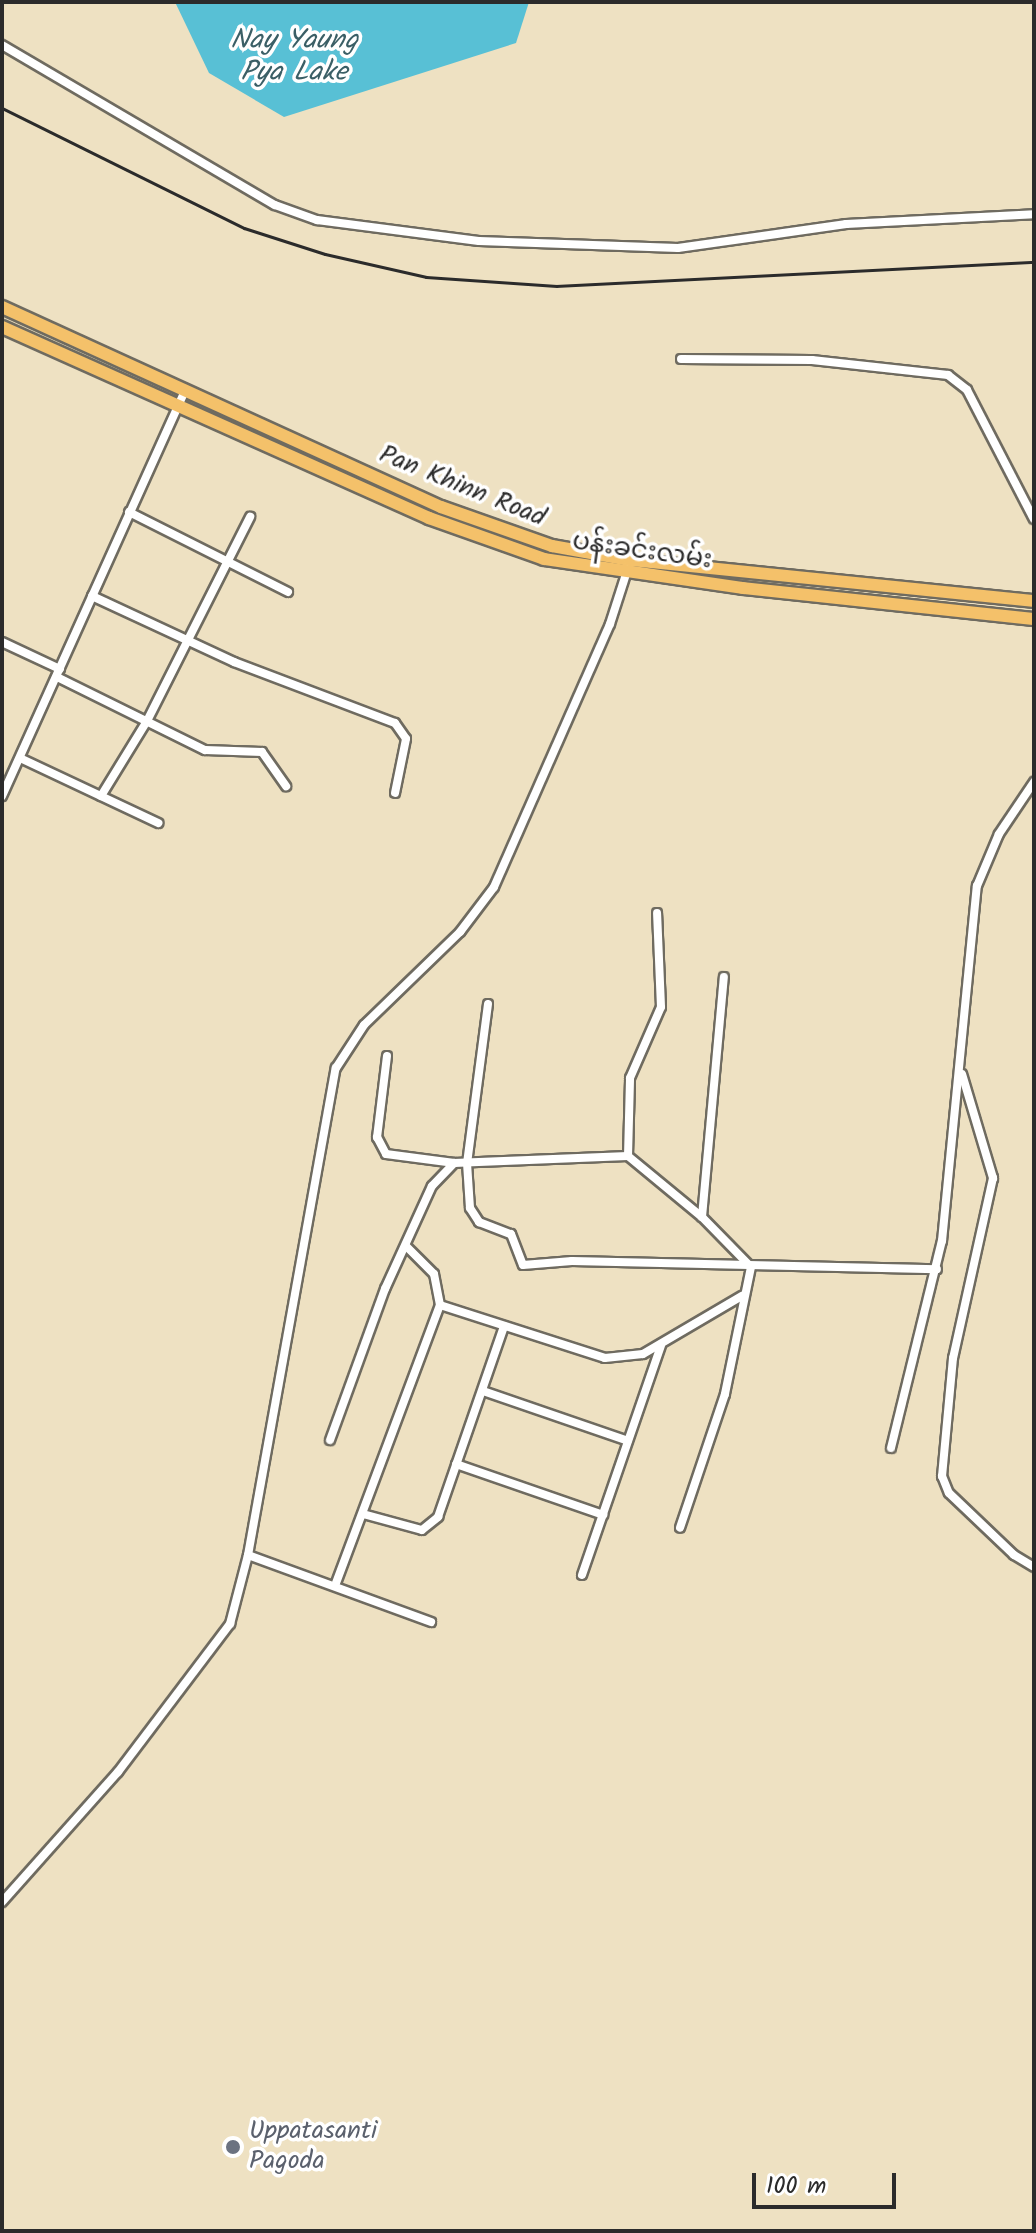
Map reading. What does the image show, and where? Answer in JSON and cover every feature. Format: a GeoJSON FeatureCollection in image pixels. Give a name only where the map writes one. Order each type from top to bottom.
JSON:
{"type":"FeatureCollection","features":[{"type":"Feature","properties":{"kind":"main road","name":"Pan Khinn Road"},"geometry":{"type":"LineString","coordinates":[[2,307],[498,530],[630,560],[1034,601]]}},
{"type":"Feature","properties":{"kind":"main road","name":"ပန်းခင်းလမ်း"},"geometry":{"type":"LineString","coordinates":[[2,327],[177,408],[492,544],[627,574],[1034,619]]}},
{"type":"Feature","properties":{"kind":"street"},"geometry":{"type":"LineString","coordinates":[[2,45],[275,205],[317,220],[504,243],[678,248],[846,224],[1034,214]]}},
{"type":"Feature","properties":{"kind":"street"},"geometry":{"type":"LineString","coordinates":[[681,359],[812,360],[948,375],[967,390],[1034,519]]}},
{"type":"Feature","properties":{"kind":"street"},"geometry":{"type":"LineString","coordinates":[[2,796],[185,390]]}},
{"type":"Feature","properties":{"kind":"street"},"geometry":{"type":"LineString","coordinates":[[129,512],[227,564],[288,592]]}},
{"type":"Feature","properties":{"kind":"street"},"geometry":{"type":"LineString","coordinates":[[101,796],[147,721],[250,517]]}},
{"type":"Feature","properties":{"kind":"street"},"geometry":{"type":"LineString","coordinates":[[2,1902],[60,1840],[219,1644],[234,1614],[248,1555],[336,1068],[364,1025],[460,932],[494,887],[627,574],[630,560]]}},
{"type":"Feature","properties":{"kind":"street"},"geometry":{"type":"LineString","coordinates":[[92,596],[188,643],[395,723],[406,739],[395,793]]}},
{"type":"Feature","properties":{"kind":"street"},"geometry":{"type":"LineString","coordinates":[[2,642],[205,750],[262,752],[286,786]]}},
{"type":"Feature","properties":{"kind":"street"},"geometry":{"type":"LineString","coordinates":[[20,758],[158,823]]}},
{"type":"Feature","properties":{"kind":"street"},"geometry":{"type":"LineString","coordinates":[[891,1448],[937,1269],[961,1071],[977,886],[999,834],[1034,782]]}},
{"type":"Feature","properties":{"kind":"street"},"geometry":{"type":"LineString","coordinates":[[628,1156],[630,1078],[661,1007],[657,913]]}},
{"type":"Feature","properties":{"kind":"street"},"geometry":{"type":"LineString","coordinates":[[702,1217],[724,977]]}},
{"type":"Feature","properties":{"kind":"street"},"geometry":{"type":"LineString","coordinates":[[488,1004],[467,1163],[473,1216],[511,1234],[523,1265],[572,1261],[937,1269]]}},
{"type":"Feature","properties":{"kind":"street"},"geometry":{"type":"LineString","coordinates":[[387,1056],[380,1146],[386,1154],[454,1163],[628,1156],[702,1217],[751,1267]]}},
{"type":"Feature","properties":{"kind":"street"},"geometry":{"type":"LineString","coordinates":[[961,1071],[993,1178],[953,1358],[942,1476],[949,1493],[1014,1555],[1034,1567]]}},
{"type":"Feature","properties":{"kind":"street"},"geometry":{"type":"LineString","coordinates":[[330,1440],[385,1289],[407,1247],[432,1186],[454,1163]]}},
{"type":"Feature","properties":{"kind":"street"},"geometry":{"type":"LineString","coordinates":[[336,1583],[440,1305],[434,1274],[407,1247]]}},
{"type":"Feature","properties":{"kind":"street"},"geometry":{"type":"LineString","coordinates":[[680,1528],[728,1382],[742,1296],[751,1267]]}},
{"type":"Feature","properties":{"kind":"street"},"geometry":{"type":"LineString","coordinates":[[440,1305],[605,1358],[624,1359],[661,1345],[742,1296]]}},
{"type":"Feature","properties":{"kind":"street"},"geometry":{"type":"LineString","coordinates":[[363,1514],[429,1529],[483,1391],[504,1326]]}},
{"type":"Feature","properties":{"kind":"street"},"geometry":{"type":"LineString","coordinates":[[582,1575],[661,1345]]}},
{"type":"Feature","properties":{"kind":"street"},"geometry":{"type":"LineString","coordinates":[[483,1391],[628,1441]]}},
{"type":"Feature","properties":{"kind":"street"},"geometry":{"type":"LineString","coordinates":[[456,1464],[603,1515]]}},
{"type":"Feature","properties":{"kind":"street"},"geometry":{"type":"LineString","coordinates":[[248,1555],[336,1583],[431,1622]]}},
{"type":"Feature","properties":{"kind":"water","name":"Nay Yaung Pya Lake"},"geometry":{"type":"Polygon","coordinates":[[[175,2],[529,2],[516,43],[284,117],[209,73],[175,2]]]}},
{"type":"Feature","properties":{"kind":"railway"},"geometry":{"type":"LineString","coordinates":[[2,108],[244,228],[325,254],[426,277],[557,286],[1034,262]]}},
{"type":"Feature","properties":{"kind":"place","name":"Uppatasanti Pagoda"},"geometry":{"type":"Point","coordinates":[233,2147]}}]}
